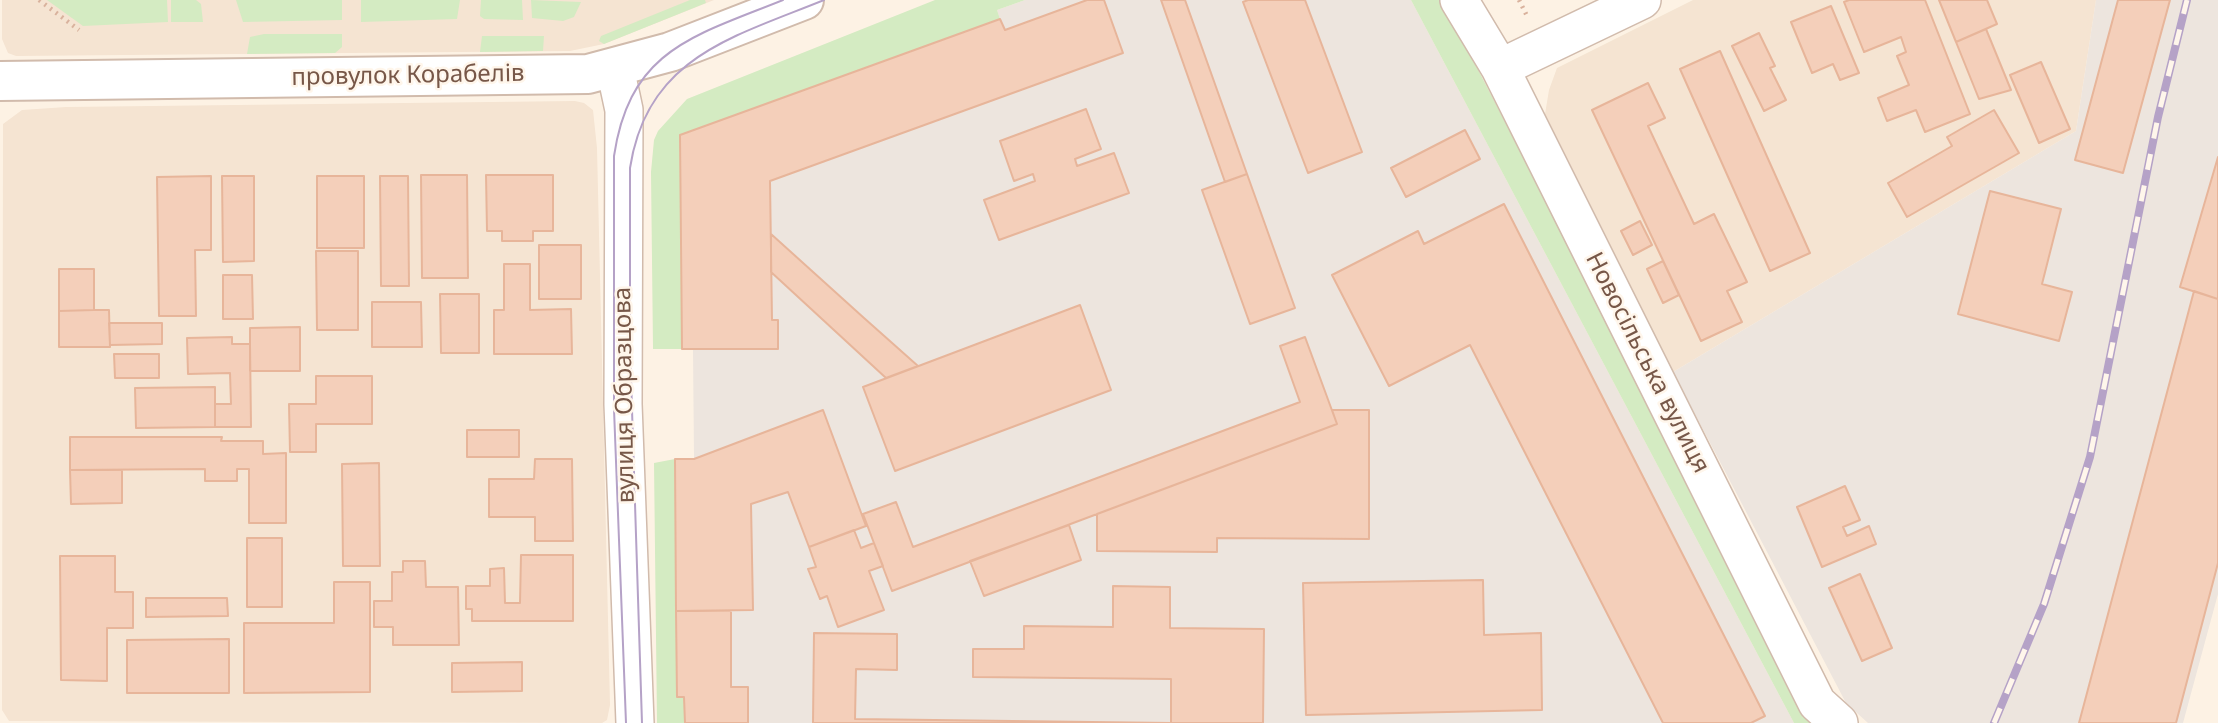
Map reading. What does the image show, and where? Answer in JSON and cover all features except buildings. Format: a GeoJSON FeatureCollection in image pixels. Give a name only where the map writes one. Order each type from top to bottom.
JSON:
{"type":"FeatureCollection","features":[{"type":"Feature","properties":{"kind":"street","name":"провулок Корабелів"},"geometry":{"type":"LineString","coordinates":[[0,81],[582,74],[615,68],[692,44],[804,0]]}},
{"type":"Feature","properties":{"kind":"street","name":"Новосільська вулиця"},"geometry":{"type":"LineString","coordinates":[[1459,0],[1500,68],[1818,704],[1839,723]]}},
{"type":"Feature","properties":{"kind":"street"},"geometry":{"type":"LineString","coordinates":[[1500,68],[1642,0]]}},
{"type":"Feature","properties":{"kind":"street","name":"вулиця Образцова"},"geometry":{"type":"LineString","coordinates":[[615,68],[624,110],[623,404],[635,723]]}},
{"type":"Feature","properties":{"kind":"path"},"geometry":{"type":"LineString","coordinates":[[40,0],[79,30]]}},
{"type":"Feature","properties":{"kind":"shaded area"},"geometry":{"type":"Polygon","coordinates":[[[2,0],[714,0],[604,44],[570,51],[16,56],[8,53],[2,39],[2,0]]]}},
{"type":"Feature","properties":{"kind":"shaded area"},"geometry":{"type":"Polygon","coordinates":[[[1025,0],[1411,0],[1794,723],[685,723],[684,698],[677,697],[675,459],[694,458],[693,350],[682,349],[680,135],[1000,19],[997,10],[1025,0]]]}},
{"type":"Feature","properties":{"kind":"shaded area"},"geometry":{"type":"Polygon","coordinates":[[[1693,0],[2096,0],[2076,131],[1673,372],[1544,120],[1549,90],[1557,68],[1693,0]]]}},
{"type":"Feature","properties":{"kind":"shaded area"},"geometry":{"type":"Polygon","coordinates":[[[2096,0],[2218,0],[2218,594],[2183,723],[1868,723],[1846,703],[1673,372],[2076,131],[2096,0]]]}},
{"type":"Feature","properties":{"kind":"shaded area"},"geometry":{"type":"Polygon","coordinates":[[[584,103],[593,110],[597,148],[610,705],[607,720],[602,723],[9,721],[2,710],[3,124],[22,110],[66,107],[584,103]]]}},
{"type":"Feature","properties":{"kind":"green space"},"geometry":{"type":"Polygon","coordinates":[[[47,0],[167,0],[168,22],[83,26],[47,0]]]}},
{"type":"Feature","properties":{"kind":"green space"},"geometry":{"type":"Polygon","coordinates":[[[171,0],[196,0],[201,4],[203,22],[171,22],[171,0]]]}},
{"type":"Feature","properties":{"kind":"green space"},"geometry":{"type":"Polygon","coordinates":[[[236,0],[342,0],[342,20],[243,22],[236,0]]]}},
{"type":"Feature","properties":{"kind":"green space"},"geometry":{"type":"Polygon","coordinates":[[[361,0],[460,0],[457,19],[361,22],[361,0]]]}},
{"type":"Feature","properties":{"kind":"green space"},"geometry":{"type":"Polygon","coordinates":[[[481,0],[522,0],[523,20],[484,19],[480,16],[481,0]]]}},
{"type":"Feature","properties":{"kind":"green space"},"geometry":{"type":"Polygon","coordinates":[[[531,0],[581,2],[574,17],[563,21],[532,18],[531,0]]]}},
{"type":"Feature","properties":{"kind":"green space"},"geometry":{"type":"Polygon","coordinates":[[[690,0],[705,0],[706,3],[604,44],[599,41],[601,36],[690,0]]]}},
{"type":"Feature","properties":{"kind":"green space"},"geometry":{"type":"Polygon","coordinates":[[[935,0],[1025,0],[997,10],[1000,19],[680,135],[682,349],[653,349],[651,172],[654,140],[658,131],[687,99],[935,0]]]}},
{"type":"Feature","properties":{"kind":"green space"},"geometry":{"type":"Polygon","coordinates":[[[1411,0],[1442,0],[1816,723],[1794,723],[1411,0]]]}},
{"type":"Feature","properties":{"kind":"green space"},"geometry":{"type":"Polygon","coordinates":[[[264,34],[342,34],[342,47],[335,53],[247,54],[250,37],[264,34]]]}},
{"type":"Feature","properties":{"kind":"green space"},"geometry":{"type":"Polygon","coordinates":[[[482,36],[544,36],[543,51],[480,52],[482,36]]]}},
{"type":"Feature","properties":{"kind":"green space"},"geometry":{"type":"Polygon","coordinates":[[[675,459],[677,697],[684,697],[685,723],[657,723],[654,463],[675,459]]]}},
{"type":"Feature","properties":{"kind":"tram line"},"geometry":{"type":"LineString","coordinates":[[626,723],[614,409],[614,156],[622,120],[635,92],[651,69],[671,51],[695,37],[783,0]]}},
{"type":"Feature","properties":{"kind":"tram line"},"geometry":{"type":"LineString","coordinates":[[642,723],[630,347],[630,168],[639,130],[655,100],[675,76],[699,56],[758,26],[824,0]]}},
{"type":"Feature","properties":{"kind":"railway"},"geometry":{"type":"LineString","coordinates":[[1994,723],[2044,604],[2090,457],[2158,117],[2187,0]]}}]}
